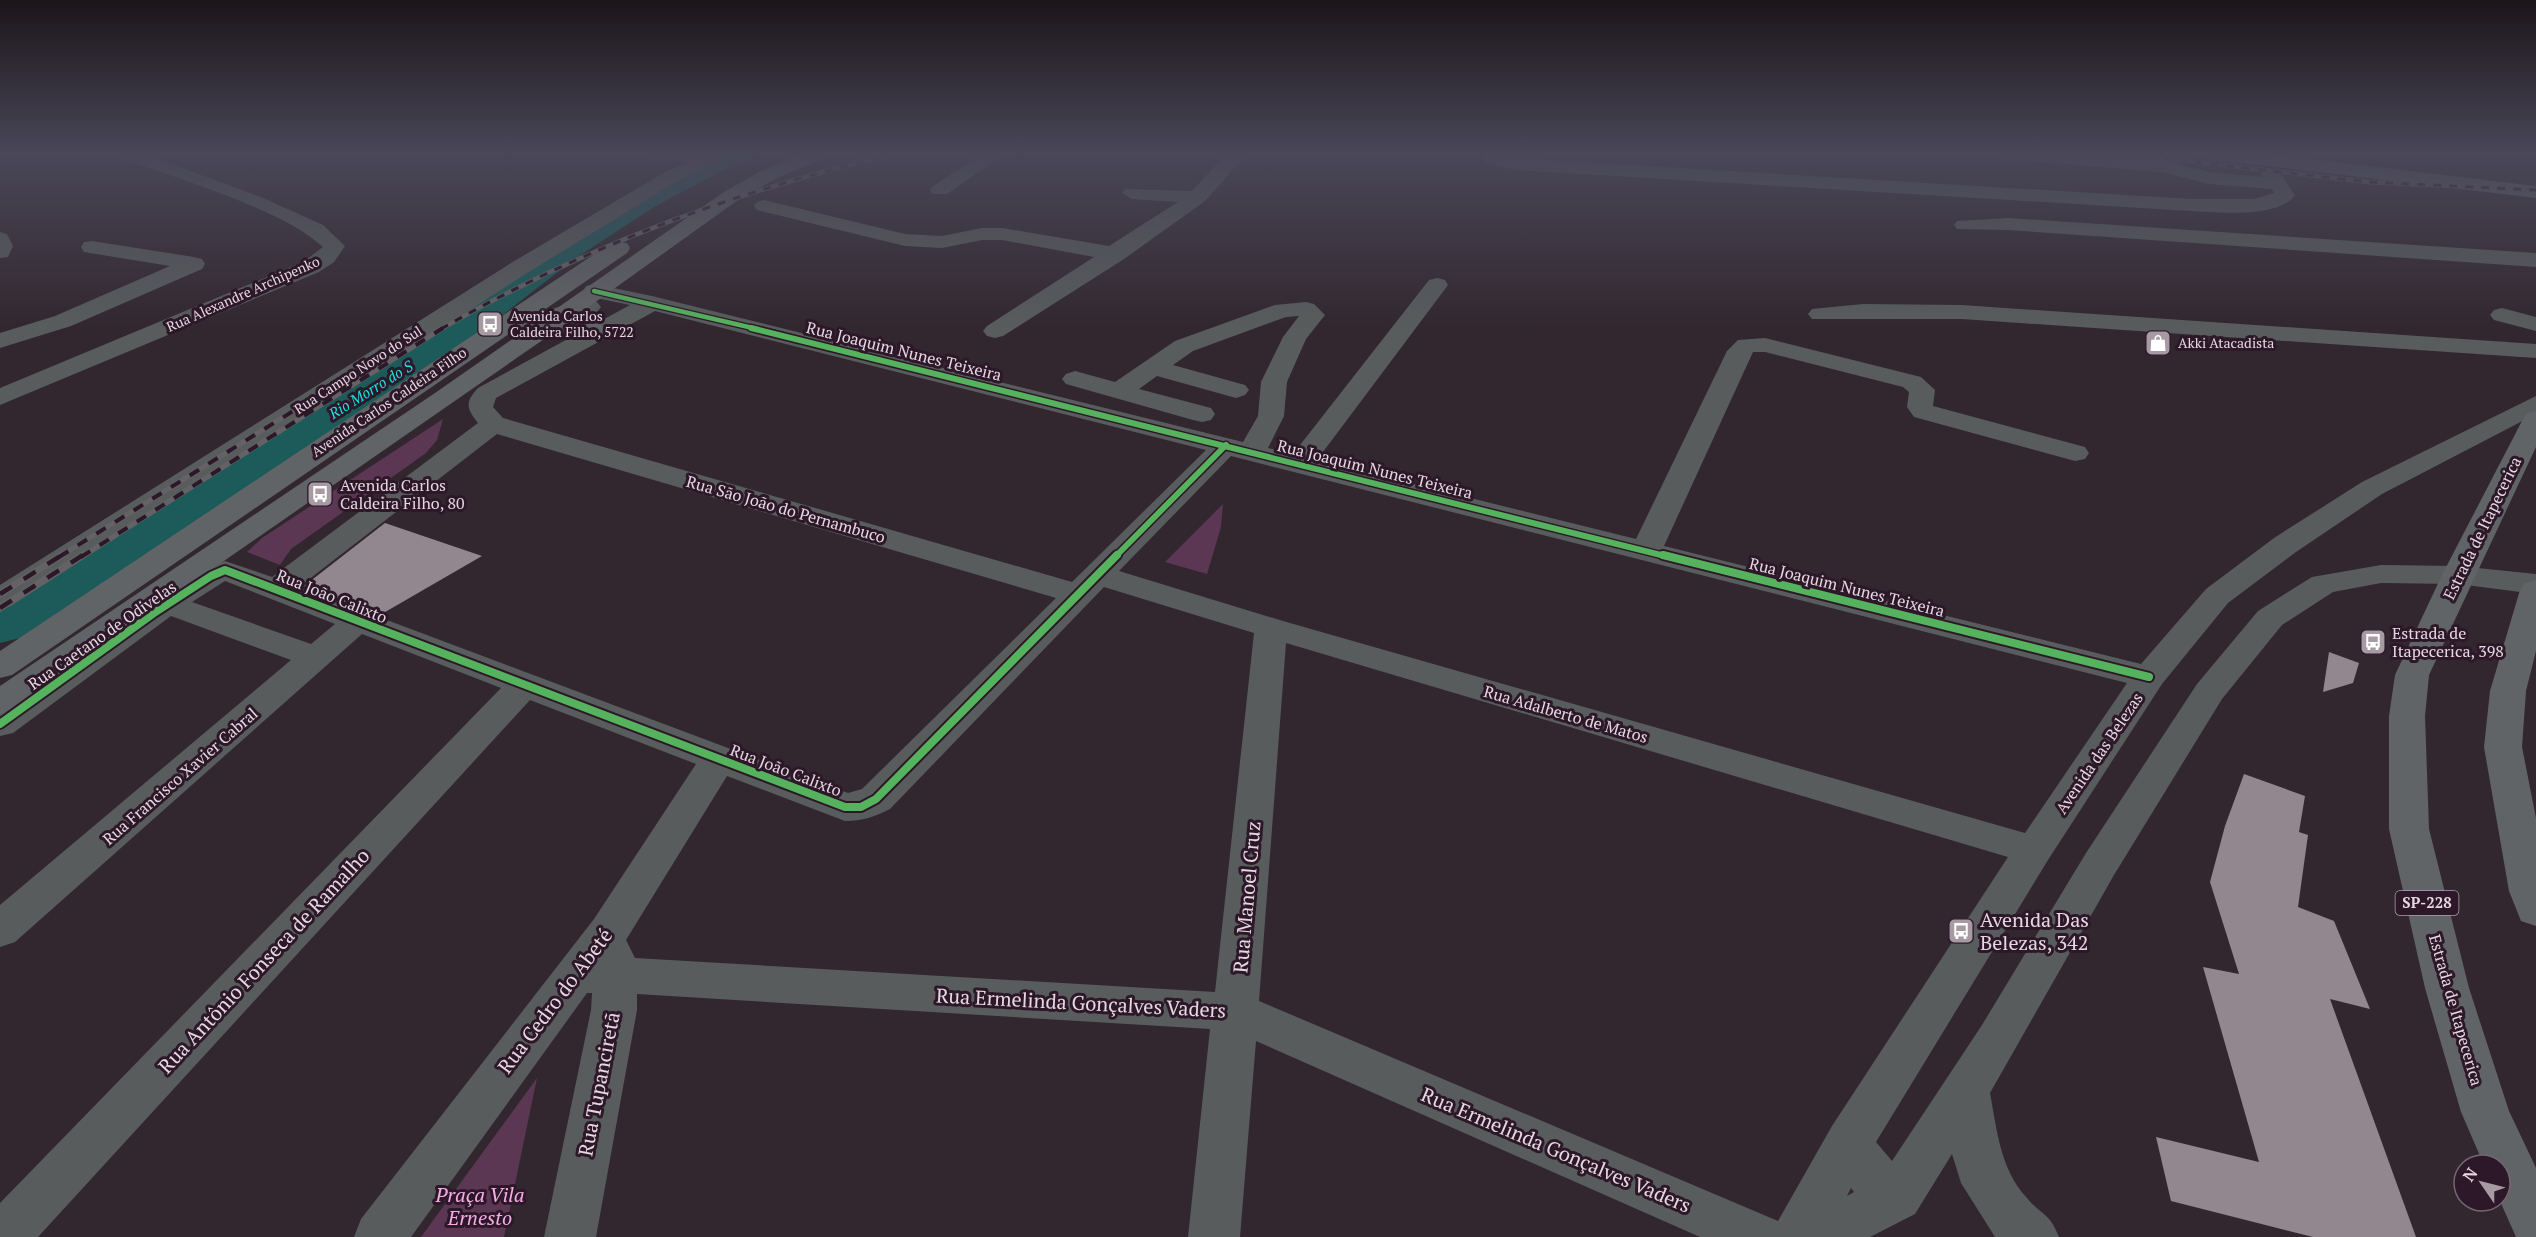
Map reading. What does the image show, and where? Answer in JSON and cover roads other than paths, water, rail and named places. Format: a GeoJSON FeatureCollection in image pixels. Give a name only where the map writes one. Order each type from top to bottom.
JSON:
{"type":"FeatureCollection","features":[{"type":"Feature","properties":{"kind":"main road","name":"Avenida Carlos Caldeira Filho"},"geometry":{"type":"LineString","coordinates":[[0,667],[498,328],[681,211]]}},
{"type":"Feature","properties":{"kind":"main road","name":"Avenida Carlos Caldeira Filho"},"geometry":{"type":"LineString","coordinates":[[0,703],[174,581],[444,399],[565,311],[710,211]]}},
{"type":"Feature","properties":{"kind":"main road"},"geometry":{"type":"LineString","coordinates":[[537,331],[584,322],[593,327],[594,334]]}},
{"type":"Feature","properties":{"kind":"main road","name":"Estrada de Itapecerica"},"geometry":{"type":"LineString","coordinates":[[2536,419],[2458,575],[2412,675],[2407,716],[2409,829],[2447,988],[2485,1112],[2536,1224]]}},
{"type":"Feature","properties":{"kind":"main road"},"geometry":{"type":"LineString","coordinates":[[2534,898],[2503,747],[2508,691],[2535,598]]}},
{"type":"Feature","properties":{"kind":"street","name":"Rua Alexandre Archipenko"},"geometry":{"type":"LineString","coordinates":[[0,397],[311,267],[326,257],[334,246],[316,229],[276,211]]}},
{"type":"Feature","properties":{"kind":"street","name":"Rua Campo Novo do Sul"},"geometry":{"type":"LineString","coordinates":[[0,599],[519,268],[614,211]]}},
{"type":"Feature","properties":{"kind":"street"},"geometry":{"type":"LineString","coordinates":[[783,211],[904,240],[942,242],[982,234],[1002,234],[1116,254]]}},
{"type":"Feature","properties":{"kind":"street"},"geometry":{"type":"LineString","coordinates":[[995,331],[1116,254],[1178,211]]}},
{"type":"Feature","properties":{"kind":"street"},"geometry":{"type":"LineString","coordinates":[[1964,225],[2008,224],[2536,261]]}},
{"type":"Feature","properties":{"kind":"street"},"geometry":{"type":"LineString","coordinates":[[0,238],[2,246],[0,252]]}},
{"type":"Feature","properties":{"kind":"street"},"geometry":{"type":"LineString","coordinates":[[0,342],[63,321],[194,264],[92,247]]}},
{"type":"Feature","properties":{"kind":"street"},"geometry":{"type":"LineString","coordinates":[[1300,464],[1437,285]]}},
{"type":"Feature","properties":{"kind":"street","name":"Rua Joaquim Nunes Teixeira"},"geometry":{"type":"LineString","coordinates":[[594,291],[648,302],[1239,448],[2149,677]]}},
{"type":"Feature","properties":{"kind":"street","name":"Rua Joaquim Nunes Teixeira"},"geometry":{"type":"LineString","coordinates":[[498,328],[565,311],[648,302]]}},
{"type":"Feature","properties":{"kind":"street"},"geometry":{"type":"LineString","coordinates":[[278,588],[493,424],[480,408],[480,401],[487,393],[648,302]]}},
{"type":"Feature","properties":{"kind":"street","name":"Rua João Calixto"},"geometry":{"type":"LineString","coordinates":[[220,570],[278,588],[358,621],[845,807],[861,807],[876,799],[1088,584],[1239,448],[1270,416],[1274,382],[1295,337],[1313,315],[1306,309],[1283,310],[1184,346],[1151,367]]}},
{"type":"Feature","properties":{"kind":"street"},"geometry":{"type":"LineString","coordinates":[[1820,314],[1863,311],[1962,312],[2536,351]]}},
{"type":"Feature","properties":{"kind":"street"},"geometry":{"type":"LineString","coordinates":[[2502,315],[2536,324]]}},
{"type":"Feature","properties":{"kind":"street"},"geometry":{"type":"LineString","coordinates":[[1646,551],[1739,351],[1747,345],[1765,345],[1912,382],[1923,390],[1920,407],[1923,411],[2075,453]]}},
{"type":"Feature","properties":{"kind":"street"},"geometry":{"type":"LineString","coordinates":[[2269,351],[2536,360]]}},
{"type":"Feature","properties":{"kind":"street"},"geometry":{"type":"LineString","coordinates":[[1119,391],[1151,367],[1236,390]]}},
{"type":"Feature","properties":{"kind":"street"},"geometry":{"type":"LineString","coordinates":[[1075,379],[1202,414]]}},
{"type":"Feature","properties":{"kind":"street","name":"Avenida das Belezas"},"geometry":{"type":"LineString","coordinates":[[1798,1237],[1849,1142],[2034,850],[2149,677],[2217,596],[2285,545],[2372,488],[2536,404]]}},
{"type":"Feature","properties":{"kind":"street","name":"Rua São João do Pernambuco"},"geometry":{"type":"LineString","coordinates":[[493,424],[1088,584]]}},
{"type":"Feature","properties":{"kind":"street","name":"Rua Caetano de Odivelas"},"geometry":{"type":"LineString","coordinates":[[0,724],[168,604],[220,570]]}},
{"type":"Feature","properties":{"kind":"street"},"geometry":{"type":"LineString","coordinates":[[1818,1237],[1897,1197],[1998,1039],[2100,864],[2210,692],[2270,618],[2323,584],[2380,574],[2458,575],[2535,598]]}},
{"type":"Feature","properties":{"kind":"street","name":"Rua Adalberto de Matos"},"geometry":{"type":"LineString","coordinates":[[1088,584],[1271,628],[2034,850]]}},
{"type":"Feature","properties":{"kind":"street"},"geometry":{"type":"LineString","coordinates":[[168,604],[318,658]]}},
{"type":"Feature","properties":{"kind":"street","name":"Rua Francisco Xavier Cabral"},"geometry":{"type":"LineString","coordinates":[[0,930],[318,658],[358,621]]}},
{"type":"Feature","properties":{"kind":"street","name":"Rua Manoel Cruz"},"geometry":{"type":"LineString","coordinates":[[1214,1237],[1237,1012],[1271,628]]}},
{"type":"Feature","properties":{"kind":"street","name":"Rua Antônio Fonseca de Ramalho"},"geometry":{"type":"LineString","coordinates":[[3,1237],[524,685]]}},
{"type":"Feature","properties":{"kind":"street","name":"Rua Cedro do Abeté"},"geometry":{"type":"LineString","coordinates":[[380,1237],[599,961],[719,758]]}},
{"type":"Feature","properties":{"kind":"street","name":"Rua Ermelinda Gonçalves Vaders"},"geometry":{"type":"LineString","coordinates":[[599,961],[1237,1012],[1759,1237]]}},
{"type":"Feature","properties":{"kind":"street","name":"Rua Tupanciretã"},"geometry":{"type":"LineString","coordinates":[[570,1237],[614,1010],[599,961]]}},
{"type":"Feature","properties":{"kind":"street"},"geometry":{"type":"LineString","coordinates":[[1965,1089],[1979,1167],[2008,1215],[2033,1237]]}},
{"type":"Feature","properties":{"kind":"street"},"geometry":{"type":"LineString","coordinates":[[1849,1142],[1856,1158],[1871,1176],[1897,1197]]}},
{"type":"Feature","properties":{"kind":"waterway","name":"Rio Morro do S"},"geometry":{"type":"LineString","coordinates":[[0,626],[419,359],[563,250],[625,211]]}},
{"type":"Feature","properties":{"kind":"railway"},"geometry":{"type":"LineString","coordinates":[[441,329],[550,272],[606,247],[700,211]]}},
{"type":"Feature","properties":{"kind":"railway"},"geometry":{"type":"LineString","coordinates":[[81,557],[443,328]]}},
{"type":"Feature","properties":{"kind":"railway"},"geometry":{"type":"LineString","coordinates":[[59,557],[383,355]]}},
{"type":"Feature","properties":{"kind":"railway"},"geometry":{"type":"LineString","coordinates":[[0,594],[62,555]]}},
{"type":"Feature","properties":{"kind":"railway"},"geometry":{"type":"LineString","coordinates":[[0,608],[83,555]]}},
{"type":"Feature","properties":{"kind":"place","name":"Avenida Carlos Caldeira Filho, 5722"},"geometry":{"type":"Point","coordinates":[490,324]}},
{"type":"Feature","properties":{"kind":"place","name":"Akki Atacadista"},"geometry":{"type":"Point","coordinates":[2158,343]}},
{"type":"Feature","properties":{"kind":"place","name":"Avenida Carlos Caldeira Filho, 80"},"geometry":{"type":"Point","coordinates":[320,494]}},
{"type":"Feature","properties":{"kind":"place","name":"Estrada de Itapecerica, 398"},"geometry":{"type":"Point","coordinates":[2373,642]}},
{"type":"Feature","properties":{"kind":"place","name":"Avenida Das Belezas, 342"},"geometry":{"type":"Point","coordinates":[1961,931]}},
{"type":"Feature","properties":{"kind":"park label","name":"Praça Vila Ernesto"},"geometry":{"type":"Point","coordinates":[480,1206]}}]}
